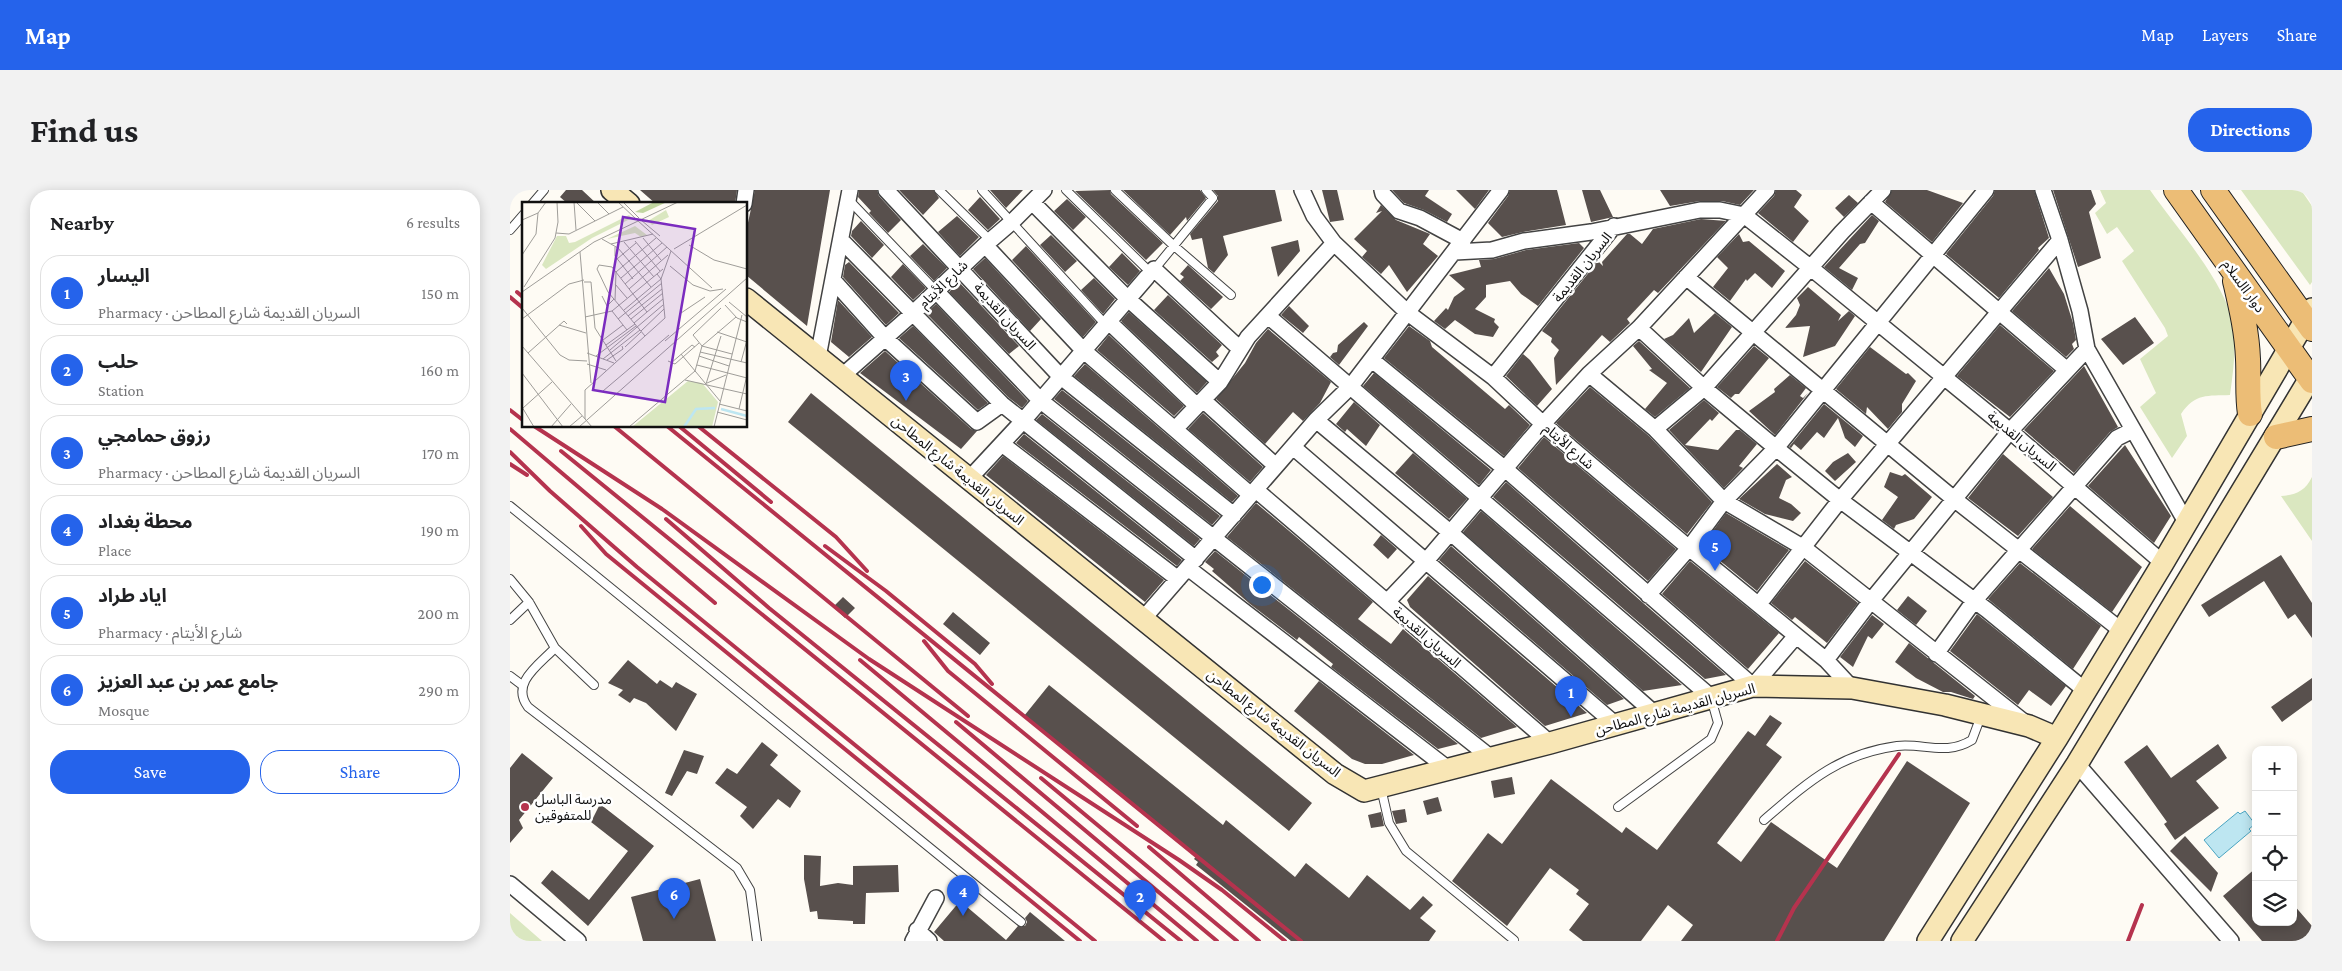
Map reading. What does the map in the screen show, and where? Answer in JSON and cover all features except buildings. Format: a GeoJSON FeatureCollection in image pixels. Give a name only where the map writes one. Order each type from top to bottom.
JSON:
{"type":"FeatureCollection","features":[{"type":"Feature","properties":{"kind":"main road","name":"دوار االسلام"},"geometry":{"type":"LineString","coordinates":[[2176,190],[2311,379]]}},
{"type":"Feature","properties":{"kind":"main road"},"geometry":{"type":"LineString","coordinates":[[2213,190],[2310,319]]}},
{"type":"Feature","properties":{"kind":"main road"},"geometry":{"type":"LineString","coordinates":[[2232,270],[2244,320],[2248,360],[2247,391],[2250,414]]}},
{"type":"Feature","properties":{"kind":"main road"},"geometry":{"type":"LineString","coordinates":[[2276,437],[2312,429]]}},
{"type":"Feature","properties":{"kind":"street"},"geometry":{"type":"LineString","coordinates":[[612,190],[627,202]]}},
{"type":"Feature","properties":{"kind":"street","name":"السريان القديمة"},"geometry":{"type":"LineString","coordinates":[[886,190],[1061,378],[1234,515]]}},
{"type":"Feature","properties":{"kind":"street","name":"شارع الأيتام"},"geometry":{"type":"LineString","coordinates":[[1302,190],[1314,216],[1334,243],[1408,313],[1493,376],[1543,424],[1689,548],[1759,604],[1795,637],[1826,660],[1852,688]]}},
{"type":"Feature","properties":{"kind":"street"},"geometry":{"type":"LineString","coordinates":[[1382,190],[1383,194],[1399,211],[1420,218],[1459,246]]}},
{"type":"Feature","properties":{"kind":"street"},"geometry":{"type":"LineString","coordinates":[[1144,619],[1316,420],[1351,386],[1501,190]]}},
{"type":"Feature","properties":{"kind":"street","name":"السريان القديمة"},"geometry":{"type":"LineString","coordinates":[[1550,743],[1387,602],[1451,533],[1504,468],[1589,374],[1638,328],[1767,190]]}},
{"type":"Feature","properties":{"kind":"street"},"geometry":{"type":"LineString","coordinates":[[1655,428],[1704,388],[1883,190]]}},
{"type":"Feature","properties":{"kind":"street"},"geometry":{"type":"LineString","coordinates":[[1648,595],[1689,548],[1724,501],[1776,448],[1986,190]]}},
{"type":"Feature","properties":{"kind":"street"},"geometry":{"type":"LineString","coordinates":[[2043,190],[2060,240],[2080,311],[2087,349],[2186,522]]}},
{"type":"Feature","properties":{"kind":"street"},"geometry":{"type":"LineString","coordinates":[[818,357],[849,194]]}},
{"type":"Feature","properties":{"kind":"street"},"geometry":{"type":"LineString","coordinates":[[1036,196],[1128,299],[1220,382]]}},
{"type":"Feature","properties":{"kind":"street","name":"شارع الأيتام"},"geometry":{"type":"LineString","coordinates":[[841,377],[1013,221],[1036,196]]}},
{"type":"Feature","properties":{"kind":"street"},"geometry":{"type":"LineString","coordinates":[[1871,202],[2068,370]]}},
{"type":"Feature","properties":{"kind":"street","name":"السريان القديمة"},"geometry":{"type":"LineString","coordinates":[[1459,246],[1492,250],[1524,241],[1700,210],[1720,210],[1744,215],[2010,431],[2163,563]]}},
{"type":"Feature","properties":{"kind":"street","name":"السريان القديمة"},"geometry":{"type":"LineString","coordinates":[[1493,376],[1614,226]]}},
{"type":"Feature","properties":{"kind":"street"},"geometry":{"type":"LineString","coordinates":[[840,240],[1002,404],[1187,569]]}},
{"type":"Feature","properties":{"kind":"street"},"geometry":{"type":"LineString","coordinates":[[1759,604],[1887,443],[2060,240]]}},
{"type":"Feature","properties":{"kind":"street"},"geometry":{"type":"LineString","coordinates":[[987,243],[1084,351],[1175,430],[1387,602]]}},
{"type":"Feature","properties":{"kind":"street"},"geometry":{"type":"LineString","coordinates":[[1175,430],[1220,382],[1240,350],[1334,243]]}},
{"type":"Feature","properties":{"kind":"street"},"geometry":{"type":"LineString","coordinates":[[969,479],[1041,401],[1151,273],[1240,350]]}},
{"type":"Feature","properties":{"kind":"street"},"geometry":{"type":"LineString","coordinates":[[1686,277],[1954,499],[2122,631]]}},
{"type":"Feature","properties":{"kind":"street"},"geometry":{"type":"LineString","coordinates":[[833,280],[885,338],[977,422],[1002,404]]}},
{"type":"Feature","properties":{"kind":"street"},"geometry":{"type":"LineString","coordinates":[[936,291],[1041,401],[1214,536],[1490,757]]}},
{"type":"Feature","properties":{"kind":"street","name":"السريان القديمة شارع المطاحن"},"geometry":{"type":"LineString","coordinates":[[748,301],[1336,774],[1364,791],[1447,768],[1550,743],[1753,686],[1852,688],[1945,705],[1982,714],[2029,726],[2057,738]]}},
{"type":"Feature","properties":{"kind":"street"},"geometry":{"type":"LineString","coordinates":[[1268,316],[1711,697]]}},
{"type":"Feature","properties":{"kind":"street"},"geometry":{"type":"LineString","coordinates":[[1928,941],[2086,691],[2289,348],[2310,319]]}},
{"type":"Feature","properties":{"kind":"street"},"geometry":{"type":"LineString","coordinates":[[1107,323],[1276,466]]}},
{"type":"Feature","properties":{"kind":"street"},"geometry":{"type":"LineString","coordinates":[[1638,328],[1704,388],[1840,500],[1974,601],[2086,691]]}},
{"type":"Feature","properties":{"kind":"street"},"geometry":{"type":"LineString","coordinates":[[1826,660],[1870,602],[2010,431],[2087,349]]}},
{"type":"Feature","properties":{"kind":"street"},"geometry":{"type":"LineString","coordinates":[[1372,360],[1504,468],[1753,686],[1795,637]]}},
{"type":"Feature","properties":{"kind":"street"},"geometry":{"type":"LineString","coordinates":[[1589,374],[1655,428],[1724,501],[1804,548],[2029,726]]}},
{"type":"Feature","properties":{"kind":"street"},"geometry":{"type":"LineString","coordinates":[[1962,941],[2077,764],[2311,379]]}},
{"type":"Feature","properties":{"kind":"street"},"geometry":{"type":"LineString","coordinates":[[1316,420],[1451,533],[1654,713]]}},
{"type":"Feature","properties":{"kind":"street"},"geometry":{"type":"LineString","coordinates":[[1936,654],[1974,601],[2117,438],[2133,430]]}},
{"type":"Feature","properties":{"kind":"street"},"geometry":{"type":"LineString","coordinates":[[1002,444],[1187,569],[1447,768]]}},
{"type":"Feature","properties":{"kind":"street"},"geometry":{"type":"LineString","coordinates":[[1293,447],[1615,724]]}},
{"type":"Feature","properties":{"kind":"street"},"geometry":{"type":"LineString","coordinates":[[2077,764],[2231,941]]}},
{"type":"Feature","properties":{"kind":"street"},"geometry":{"type":"LineString","coordinates":[[510,884],[578,941]]}},
{"type":"Feature","properties":{"kind":"street"},"geometry":{"type":"LineString","coordinates":[[930,941],[915,936],[936,898]]}},
{"type":"Feature","properties":{"kind":"lane"},"geometry":{"type":"LineString","coordinates":[[534,202],[544,190]]}},
{"type":"Feature","properties":{"kind":"lane"},"geometry":{"type":"LineString","coordinates":[[939,190],[987,243]]}},
{"type":"Feature","properties":{"kind":"lane"},"geometry":{"type":"LineString","coordinates":[[982,190],[1107,323]]}},
{"type":"Feature","properties":{"kind":"lane"},"geometry":{"type":"LineString","coordinates":[[1066,190],[1151,273],[1213,198],[1206,190]]}},
{"type":"Feature","properties":{"kind":"lane"},"geometry":{"type":"LineString","coordinates":[[1116,190],[1173,246],[1231,295]]}},
{"type":"Feature","properties":{"kind":"lane"},"geometry":{"type":"LineString","coordinates":[[849,194],[936,291]]}},
{"type":"Feature","properties":{"kind":"lane"},"geometry":{"type":"LineString","coordinates":[[510,230],[522,216]]}},
{"type":"Feature","properties":{"kind":"lane"},"geometry":{"type":"LineString","coordinates":[[510,506],[1021,922]]}},
{"type":"Feature","properties":{"kind":"lane"},"geometry":{"type":"LineString","coordinates":[[510,579],[529,602],[555,648],[594,685]]}},
{"type":"Feature","properties":{"kind":"lane"},"geometry":{"type":"LineString","coordinates":[[510,620],[529,602]]}},
{"type":"Feature","properties":{"kind":"lane"},"geometry":{"type":"LineString","coordinates":[[555,648],[522,685],[523,701],[528,707],[737,868],[750,890],[757,941]]}},
{"type":"Feature","properties":{"kind":"lane"},"geometry":{"type":"LineString","coordinates":[[510,676],[522,685]]}},
{"type":"Feature","properties":{"kind":"lane"},"geometry":{"type":"LineString","coordinates":[[1618,806],[1711,739],[1718,723],[1711,697]]}},
{"type":"Feature","properties":{"kind":"lane"},"geometry":{"type":"LineString","coordinates":[[1764,820],[1813,778],[1844,761],[1877,750],[1900,746],[1954,749],[1964,745],[1972,740],[1982,714]]}},
{"type":"Feature","properties":{"kind":"lane"},"geometry":{"type":"LineString","coordinates":[[1381,786],[1389,823],[1406,851],[1514,940]]}},
{"type":"Feature","properties":{"kind":"green space"},"geometry":{"type":"Polygon","coordinates":[[[2100,190],[2150,190],[2200,257],[2223,295],[2230,313],[2235,346],[2230,395],[2202,397],[2191,402],[2186,407],[2181,414],[2187,436],[2172,458],[2140,407],[2156,393],[2140,359],[2168,336],[2165,328],[2122,261],[2134,251],[2117,227],[2107,234],[2095,213],[2106,203],[2100,190]]]}},
{"type":"Feature","properties":{"kind":"green space"},"geometry":{"type":"Polygon","coordinates":[[[2241,190],[2301,190],[2312,206],[2312,282],[2310,285],[2241,190]]]}},
{"type":"Feature","properties":{"kind":"green space"},"geometry":{"type":"Polygon","coordinates":[[[2312,477],[2312,541],[2281,496],[2291,495],[2300,491],[2312,477]]]}},
{"type":"Feature","properties":{"kind":"green space"},"geometry":{"type":"Polygon","coordinates":[[[510,913],[542,941],[510,941],[510,913]]]}},
{"type":"Feature","properties":{"kind":"water"},"geometry":{"type":"Polygon","coordinates":[[[2245,811],[2252,820],[2252,826],[2249,829],[2251,831],[2219,858],[2204,840],[2238,812],[2240,814],[2245,811]]]}},
{"type":"Feature","properties":{"kind":"railway"},"geometry":{"type":"LineString","coordinates":[[517,292],[522,296]]}},
{"type":"Feature","properties":{"kind":"railway"},"geometry":{"type":"LineString","coordinates":[[510,297],[522,307]]}},
{"type":"Feature","properties":{"kind":"railway"},"geometry":{"type":"LineString","coordinates":[[510,410],[522,419]]}},
{"type":"Feature","properties":{"kind":"railway"},"geometry":{"type":"LineString","coordinates":[[537,428],[662,509],[869,659],[1179,860],[1222,890],[1285,941]]}},
{"type":"Feature","properties":{"kind":"railway"},"geometry":{"type":"LineString","coordinates":[[616,428],[968,716]]}},
{"type":"Feature","properties":{"kind":"railway"},"geometry":{"type":"LineString","coordinates":[[669,428],[1301,941]]}},
{"type":"Feature","properties":{"kind":"railway"},"geometry":{"type":"LineString","coordinates":[[681,428],[771,502]]}},
{"type":"Feature","properties":{"kind":"railway"},"geometry":{"type":"LineString","coordinates":[[700,428],[836,537],[867,571]]}},
{"type":"Feature","properties":{"kind":"railway"},"geometry":{"type":"LineString","coordinates":[[510,429],[715,603]]}},
{"type":"Feature","properties":{"kind":"railway"},"geometry":{"type":"LineString","coordinates":[[561,451],[1164,941]]}},
{"type":"Feature","properties":{"kind":"railway"},"geometry":{"type":"LineString","coordinates":[[510,452],[550,491],[637,567],[1095,941]]}},
{"type":"Feature","properties":{"kind":"railway"},"geometry":{"type":"LineString","coordinates":[[510,464],[527,475]]}},
{"type":"Feature","properties":{"kind":"railway"},"geometry":{"type":"LineString","coordinates":[[666,519],[769,608],[1181,941]]}},
{"type":"Feature","properties":{"kind":"railway"},"geometry":{"type":"LineString","coordinates":[[581,526],[606,554],[1080,941]]}},
{"type":"Feature","properties":{"kind":"railway"},"geometry":{"type":"LineString","coordinates":[[825,546],[886,591],[975,664],[992,684]]}},
{"type":"Feature","properties":{"kind":"railway"},"geometry":{"type":"LineString","coordinates":[[924,641],[948,671],[1137,826]]}},
{"type":"Feature","properties":{"kind":"railway"},"geometry":{"type":"LineString","coordinates":[[860,660],[1197,941]]}},
{"type":"Feature","properties":{"kind":"railway"},"geometry":{"type":"LineString","coordinates":[[956,722],[1217,941]]}},
{"type":"Feature","properties":{"kind":"railway"},"geometry":{"type":"LineString","coordinates":[[1777,941],[1794,908],[1899,754]]}},
{"type":"Feature","properties":{"kind":"railway"},"geometry":{"type":"LineString","coordinates":[[1041,778],[1237,941]]}},
{"type":"Feature","properties":{"kind":"railway"},"geometry":{"type":"LineString","coordinates":[[1149,847],[1259,941]]}},
{"type":"Feature","properties":{"kind":"railway"},"geometry":{"type":"LineString","coordinates":[[2128,941],[2142,905]]}},
{"type":"Feature","properties":{"kind":"place","name":"رزوق حمامجي"},"geometry":{"type":"Point","coordinates":[906,401]}},
{"type":"Feature","properties":{"kind":"place","name":"اياد طراد"},"geometry":{"type":"Point","coordinates":[1715,571]}},
{"type":"Feature","properties":{"kind":"place","name":"اليسار"},"geometry":{"type":"Point","coordinates":[1571,717]}},
{"type":"Feature","properties":{"kind":"place","name":"مدرسة الباسل للمتفوقين"},"geometry":{"type":"Point","coordinates":[525,807]}},
{"type":"Feature","properties":{"kind":"place","name":"محطة بغداد"},"geometry":{"type":"Point","coordinates":[963,916]}},
{"type":"Feature","properties":{"kind":"place","name":"جامع عمر بن عبد العزيز"},"geometry":{"type":"Point","coordinates":[674,919]}},
{"type":"Feature","properties":{"kind":"place","name":"حلب"},"geometry":{"type":"Point","coordinates":[1140,921]}}]}
